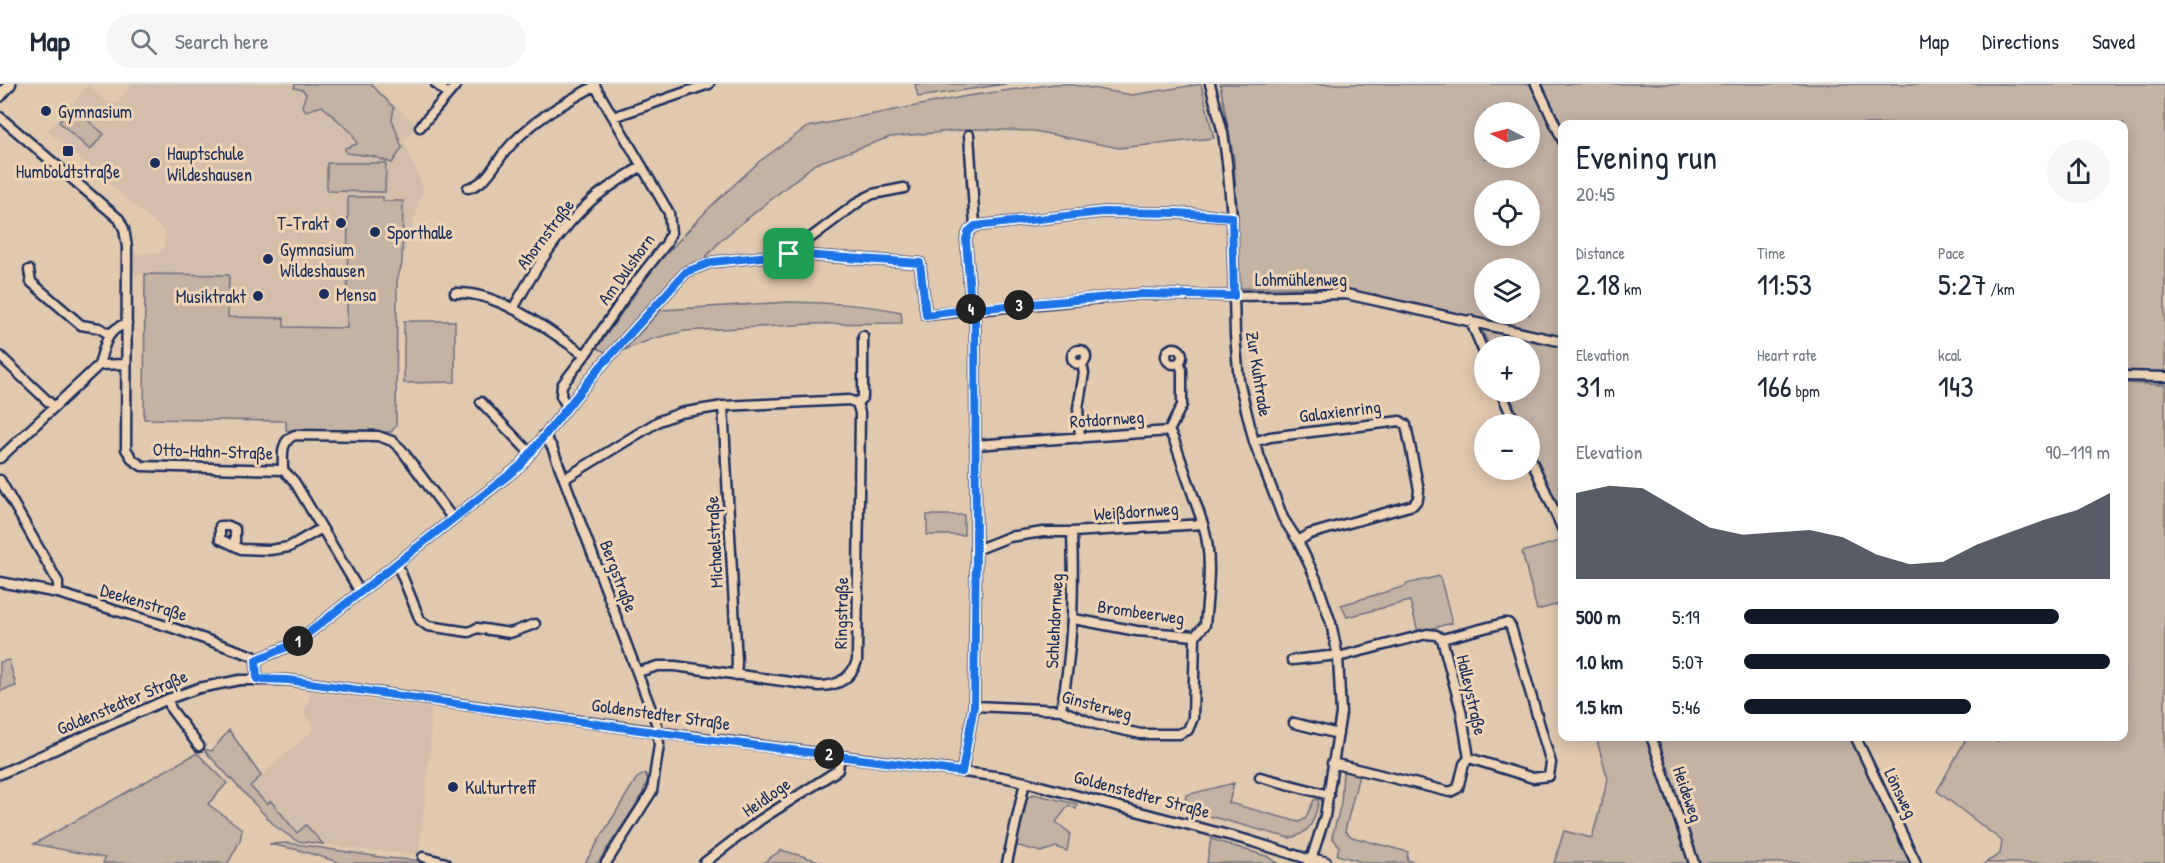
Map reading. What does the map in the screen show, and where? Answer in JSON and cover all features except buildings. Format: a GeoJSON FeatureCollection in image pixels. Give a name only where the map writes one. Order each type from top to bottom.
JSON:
{"type":"FeatureCollection","features":[{"type":"Feature","properties":{"kind":"main road","name":"Goldenstedter Straße"},"geometry":{"type":"LineString","coordinates":[[1310,861],[1325,863]]}},
{"type":"Feature","properties":{"kind":"street"},"geometry":{"type":"LineString","coordinates":[[0,96],[10,84]]}},
{"type":"Feature","properties":{"kind":"street"},"geometry":{"type":"LineString","coordinates":[[436,84],[448,94]]}},
{"type":"Feature","properties":{"kind":"street"},"geometry":{"type":"LineString","coordinates":[[420,127],[457,84]]}},
{"type":"Feature","properties":{"kind":"street"},"geometry":{"type":"LineString","coordinates":[[613,117],[709,84]]}},
{"type":"Feature","properties":{"kind":"street","name":"Zur Kuhtrade"},"geometry":{"type":"LineString","coordinates":[[1210,84],[1223,133],[1232,217],[1235,335],[1239,381],[1254,442],[1283,518],[1298,541],[1316,579],[1331,622],[1338,656],[1341,707],[1338,734],[1325,816],[1310,861]]}},
{"type":"Feature","properties":{"kind":"street"},"geometry":{"type":"LineString","coordinates":[[1536,84],[1558,130]]}},
{"type":"Feature","properties":{"kind":"street"},"geometry":{"type":"LineString","coordinates":[[468,188],[479,186],[507,149],[531,124],[595,85]]}},
{"type":"Feature","properties":{"kind":"street","name":"Am Dulshorn"},"geometry":{"type":"LineString","coordinates":[[567,406],[561,396],[562,385],[585,356],[628,292],[666,244],[671,233],[669,213],[595,85]]}},
{"type":"Feature","properties":{"kind":"street"},"geometry":{"type":"LineString","coordinates":[[0,117],[118,219],[124,229],[127,248],[126,364],[99,365]]}},
{"type":"Feature","properties":{"kind":"street"},"geometry":{"type":"LineString","coordinates":[[969,135],[975,226]]}},
{"type":"Feature","properties":{"kind":"street","name":"Ahornstraße"},"geometry":{"type":"LineString","coordinates":[[513,309],[569,224],[608,187],[642,166]]}},
{"type":"Feature","properties":{"kind":"street"},"geometry":{"type":"LineString","coordinates":[[257,679],[256,660],[296,643],[520,466],[567,406],[686,272],[712,262],[789,254],[861,200],[873,194],[904,188]]}},
{"type":"Feature","properties":{"kind":"street"},"geometry":{"type":"LineString","coordinates":[[962,772],[974,706],[975,309],[970,294],[966,239],[969,231],[975,226],[1103,212],[1177,213],[1232,217]]}},
{"type":"Feature","properties":{"kind":"street","name":"Lohmühlenweg"},"geometry":{"type":"LineString","coordinates":[[789,254],[920,263],[926,315],[1142,294],[1234,296],[1346,294],[1558,341]]}},
{"type":"Feature","properties":{"kind":"street"},"geometry":{"type":"LineString","coordinates":[[29,270],[31,282],[81,325],[99,328],[109,334]]}},
{"type":"Feature","properties":{"kind":"street"},"geometry":{"type":"LineString","coordinates":[[455,293],[476,294],[513,309],[585,356]]}},
{"type":"Feature","properties":{"kind":"street"},"geometry":{"type":"LineString","coordinates":[[1470,320],[1477,336]]}},
{"type":"Feature","properties":{"kind":"street"},"geometry":{"type":"LineString","coordinates":[[0,458],[99,365],[109,334],[116,327],[127,323]]}},
{"type":"Feature","properties":{"kind":"street","name":"Ringstraße"},"geometry":{"type":"LineString","coordinates":[[638,672],[658,666],[675,666],[829,686],[841,683],[854,671],[857,662],[860,413],[857,403],[863,397],[863,336]]}},
{"type":"Feature","properties":{"kind":"street"},"geometry":{"type":"LineString","coordinates":[[0,356],[54,407]]}},
{"type":"Feature","properties":{"kind":"street","name":"Rotdornweg"},"geometry":{"type":"LineString","coordinates":[[975,445],[1169,431],[1182,405],[1182,370],[1179,362]]}},
{"type":"Feature","properties":{"kind":"street","name":"Otto-Hahn-Straße"},"geometry":{"type":"LineString","coordinates":[[126,364],[126,448],[133,460],[142,466],[283,470],[294,481],[360,592]]}},
{"type":"Feature","properties":{"kind":"street"},"geometry":{"type":"LineString","coordinates":[[1080,438],[1078,408],[1084,373],[1082,364]]}},
{"type":"Feature","properties":{"kind":"street"},"geometry":{"type":"LineString","coordinates":[[2128,376],[2165,377]]}},
{"type":"Feature","properties":{"kind":"street"},"geometry":{"type":"LineString","coordinates":[[564,479],[659,422],[680,413],[723,406],[849,400],[857,403]]}},
{"type":"Feature","properties":{"kind":"street"},"geometry":{"type":"LineString","coordinates":[[481,402],[530,453]]}},
{"type":"Feature","properties":{"kind":"street","name":"Michaelstraße"},"geometry":{"type":"LineString","coordinates":[[723,406],[736,675]]}},
{"type":"Feature","properties":{"kind":"street","name":"Galaxienring"},"geometry":{"type":"LineString","coordinates":[[1254,442],[1270,437],[1400,421],[1406,425],[1419,490],[1418,499],[1413,505],[1310,534],[1298,541]]}},
{"type":"Feature","properties":{"kind":"street","name":"Weißdornweg"},"geometry":{"type":"LineString","coordinates":[[976,550],[1009,537],[1043,532],[1203,524],[1169,431]]}},
{"type":"Feature","properties":{"kind":"street","name":"Otto-Hahn-Straße"},"geometry":{"type":"LineString","coordinates":[[283,470],[283,447],[288,438],[298,434],[378,436],[392,441],[401,449],[453,519]]}},
{"type":"Feature","properties":{"kind":"street","name":"Bergstraße"},"geometry":{"type":"LineString","coordinates":[[544,435],[552,447],[655,717],[658,732],[659,745],[652,791],[606,863]]}},
{"type":"Feature","properties":{"kind":"street"},"geometry":{"type":"LineString","coordinates":[[0,480],[58,582],[58,593]]}},
{"type":"Feature","properties":{"kind":"street"},"geometry":{"type":"LineString","coordinates":[[1540,480],[1558,519]]}},
{"type":"Feature","properties":{"kind":"street","name":"Brombeerweg"},"geometry":{"type":"LineString","coordinates":[[1074,619],[1137,632],[1195,636],[1205,625],[1209,574],[1208,539],[1203,524]]}},
{"type":"Feature","properties":{"kind":"street"},"geometry":{"type":"LineString","coordinates":[[235,546],[241,549],[270,550],[289,547],[322,528]]}},
{"type":"Feature","properties":{"kind":"street","name":"Schlehdornweg"},"geometry":{"type":"LineString","coordinates":[[1061,710],[1069,670],[1074,619],[1072,532]]}},
{"type":"Feature","properties":{"kind":"street"},"geometry":{"type":"LineString","coordinates":[[397,563],[420,620],[428,626],[469,632],[477,628],[510,633],[535,624]]}},
{"type":"Feature","properties":{"kind":"street","name":"Deekenstraße"},"geometry":{"type":"LineString","coordinates":[[0,582],[58,593],[173,628],[253,656],[256,660]]}},
{"type":"Feature","properties":{"kind":"street"},"geometry":{"type":"LineString","coordinates":[[1292,660],[1338,656],[1388,646],[1427,634],[1436,635],[1442,639],[1504,622],[1508,623],[1551,763],[1549,776],[1533,778],[1468,758],[1464,764],[1458,788],[1450,792],[1332,763]]}},
{"type":"Feature","properties":{"kind":"street","name":"Ginsterweg"},"geometry":{"type":"LineString","coordinates":[[974,706],[1061,710],[1095,724],[1141,734],[1179,734],[1188,730],[1193,718],[1195,636]]}},
{"type":"Feature","properties":{"kind":"street","name":"Halleystraße"},"geometry":{"type":"LineString","coordinates":[[1442,639],[1461,710],[1468,758]]}},
{"type":"Feature","properties":{"kind":"street","name":"Goldenstedter Straße"},"geometry":{"type":"LineString","coordinates":[[0,774],[168,699],[210,684],[257,679],[310,683],[1025,782],[1238,838],[1310,861]]}},
{"type":"Feature","properties":{"kind":"street"},"geometry":{"type":"LineString","coordinates":[[168,699],[171,709],[199,746]]}},
{"type":"Feature","properties":{"kind":"street"},"geometry":{"type":"LineString","coordinates":[[1294,723],[1338,734]]}},
{"type":"Feature","properties":{"kind":"street","name":"Heideweg"},"geometry":{"type":"LineString","coordinates":[[1653,741],[1694,863]]}},
{"type":"Feature","properties":{"kind":"street","name":"Lönsweg"},"geometry":{"type":"LineString","coordinates":[[1858,741],[1916,863]]}},
{"type":"Feature","properties":{"kind":"street","name":"Heidloge"},"geometry":{"type":"LineString","coordinates":[[704,863],[760,820],[838,770],[840,756]]}},
{"type":"Feature","properties":{"kind":"street"},"geometry":{"type":"LineString","coordinates":[[1260,777],[1329,795]]}},
{"type":"Feature","properties":{"kind":"street"},"geometry":{"type":"LineString","coordinates":[[1007,863],[1025,782]]}},
{"type":"Feature","properties":{"kind":"street"},"geometry":{"type":"LineString","coordinates":[[423,857],[446,863]]}},
{"type":"Feature","properties":{"kind":"shaded area","name":"Gymnasium Wildeshausen"},"geometry":{"type":"Polygon","coordinates":[[[133,84],[371,84],[417,125],[404,141],[423,188],[397,280],[396,426],[391,432],[286,430],[286,421],[144,419],[145,274],[133,274],[134,254],[158,253],[164,249],[165,232],[48,131],[88,85],[108,103],[117,102],[133,84]]]}},
{"type":"Feature","properties":{"kind":"shaded area"},"geometry":{"type":"Polygon","coordinates":[[[295,84],[371,84],[394,108],[392,119],[402,148],[392,163],[372,156],[346,153],[345,148],[357,144],[352,133],[322,106],[306,111],[302,106],[306,94],[303,90],[294,88],[295,84]]]}},
{"type":"Feature","properties":{"kind":"shaded area"},"geometry":{"type":"Polygon","coordinates":[[[915,84],[1006,84],[918,97],[915,84]]]}},
{"type":"Feature","properties":{"kind":"shaded area"},"geometry":{"type":"Polygon","coordinates":[[[1068,84],[1132,95],[1201,84],[1214,138],[1119,148],[1034,131],[975,129],[890,137],[815,164],[721,240],[703,260],[684,268],[607,353],[597,348],[655,266],[711,206],[760,161],[807,127],[967,96],[1068,84]]]}},
{"type":"Feature","properties":{"kind":"shaded area"},"geometry":{"type":"Polygon","coordinates":[[[1220,84],[1530,84],[1539,102],[1474,102],[1474,168],[1540,168],[1540,104],[1558,141],[1558,336],[1504,324],[1540,324],[1540,258],[1474,258],[1474,317],[1363,293],[1323,287],[1240,288],[1234,159],[1220,84]]]}},
{"type":"Feature","properties":{"kind":"shaded area"},"geometry":{"type":"Polygon","coordinates":[[[1540,84],[2165,84],[2165,374],[2128,373],[2128,120],[1558,122],[1540,84]]]}},
{"type":"Feature","properties":{"kind":"shaded area"},"geometry":{"type":"Polygon","coordinates":[[[72,107],[104,134],[90,150],[59,122],[72,107]]]}},
{"type":"Feature","properties":{"kind":"shaded area"},"geometry":{"type":"Polygon","coordinates":[[[327,163],[386,163],[385,192],[327,191],[327,163]]]}},
{"type":"Feature","properties":{"kind":"shaded area"},"geometry":{"type":"Polygon","coordinates":[[[348,197],[383,197],[383,201],[403,201],[402,264],[397,280],[396,426],[391,432],[286,430],[286,421],[144,419],[145,274],[229,275],[228,317],[284,318],[284,327],[347,328],[348,197]]]}},
{"type":"Feature","properties":{"kind":"shaded area"},"geometry":{"type":"Polygon","coordinates":[[[789,302],[845,304],[887,309],[901,312],[902,323],[812,324],[685,331],[652,339],[624,350],[661,310],[789,302]]]}},
{"type":"Feature","properties":{"kind":"shaded area"},"geometry":{"type":"Polygon","coordinates":[[[404,321],[455,321],[455,382],[404,383],[404,321]]]}},
{"type":"Feature","properties":{"kind":"shaded area"},"geometry":{"type":"Polygon","coordinates":[[[1481,326],[1520,336],[1485,336],[1481,326]]]}},
{"type":"Feature","properties":{"kind":"shaded area"},"geometry":{"type":"Polygon","coordinates":[[[1540,341],[1558,346],[1558,510],[1540,468],[1540,414],[1518,414],[1512,402],[1540,402],[1540,341]]]}},
{"type":"Feature","properties":{"kind":"shaded area"},"geometry":{"type":"Polygon","coordinates":[[[2128,383],[2165,385],[2165,863],[1985,863],[2000,854],[2002,841],[1937,791],[1965,741],[2128,741],[2128,383]]]}},
{"type":"Feature","properties":{"kind":"shaded area"},"geometry":{"type":"Polygon","coordinates":[[[927,515],[964,515],[964,535],[927,535],[927,515]]]}},
{"type":"Feature","properties":{"kind":"shaded area"},"geometry":{"type":"Polygon","coordinates":[[[1558,541],[1558,604],[1537,610],[1522,552],[1558,541]]]}},
{"type":"Feature","properties":{"kind":"shaded area"},"geometry":{"type":"Polygon","coordinates":[[[1440,576],[1452,623],[1418,632],[1410,601],[1347,617],[1341,605],[1406,586],[1406,584],[1440,576]]]}},
{"type":"Feature","properties":{"kind":"shaded area"},"geometry":{"type":"Polygon","coordinates":[[[9,660],[16,686],[0,691],[0,662],[9,660]]]}},
{"type":"Feature","properties":{"kind":"shaded area"},"geometry":{"type":"Polygon","coordinates":[[[311,692],[431,709],[430,750],[419,854],[323,844],[306,826],[298,833],[271,802],[267,804],[250,786],[314,729],[304,713],[311,692]]]}},
{"type":"Feature","properties":{"kind":"shaded area"},"geometry":{"type":"Polygon","coordinates":[[[229,730],[261,776],[250,786],[267,804],[271,801],[297,833],[306,825],[323,844],[297,841],[276,827],[203,749],[212,751],[229,730]]]}},
{"type":"Feature","properties":{"kind":"shaded area"},"geometry":{"type":"Polygon","coordinates":[[[1597,741],[1649,741],[1692,863],[1554,863],[1564,831],[1592,838],[1608,779],[1597,741]]]}},
{"type":"Feature","properties":{"kind":"shaded area"},"geometry":{"type":"Polygon","coordinates":[[[1654,741],[1853,741],[1913,863],[1696,863],[1654,741]]]}},
{"type":"Feature","properties":{"kind":"shaded area"},"geometry":{"type":"Polygon","coordinates":[[[197,753],[227,783],[208,804],[242,829],[240,841],[228,863],[103,863],[105,858],[34,844],[197,753]]]}},
{"type":"Feature","properties":{"kind":"shaded area"},"geometry":{"type":"Polygon","coordinates":[[[1343,771],[1359,775],[1345,831],[1352,837],[1408,852],[1407,860],[1418,863],[1366,863],[1337,855],[1339,846],[1332,837],[1341,804],[1343,771]]]}},
{"type":"Feature","properties":{"kind":"shaded area"},"geometry":{"type":"Polygon","coordinates":[[[645,773],[648,779],[641,797],[598,863],[585,863],[636,779],[645,773]]]}},
{"type":"Feature","properties":{"kind":"shaded area"},"geometry":{"type":"Polygon","coordinates":[[[1234,783],[1229,803],[1299,822],[1305,819],[1314,800],[1319,799],[1314,819],[1307,830],[1289,838],[1184,809],[1186,795],[1234,783]]]}},
{"type":"Feature","properties":{"kind":"shaded area"},"geometry":{"type":"Polygon","coordinates":[[[1033,794],[1077,804],[1076,809],[1069,805],[1056,822],[1070,833],[1067,851],[1056,847],[1041,852],[1015,845],[1026,799],[1033,794]]]}},
{"type":"Feature","properties":{"kind":"shaded area"},"geometry":{"type":"Polygon","coordinates":[[[1211,839],[1266,856],[1278,863],[1207,863],[1211,839]]]}},
{"type":"Feature","properties":{"kind":"shaded area"},"geometry":{"type":"Polygon","coordinates":[[[289,843],[387,858],[424,861],[424,863],[341,863],[299,850],[269,844],[289,843]]]}},
{"type":"Feature","properties":{"kind":"shaded area"},"geometry":{"type":"Polygon","coordinates":[[[781,850],[826,863],[763,863],[781,850]]]}},
{"type":"Feature","properties":{"kind":"place","name":"Gymnasium"},"geometry":{"type":"Point","coordinates":[46,111]}},
{"type":"Feature","properties":{"kind":"place","name":"Humboldtstraße"},"geometry":{"type":"Point","coordinates":[68,151]}},
{"type":"Feature","properties":{"kind":"place","name":"Hauptschule Wildeshausen"},"geometry":{"type":"Point","coordinates":[155,163]}},
{"type":"Feature","properties":{"kind":"place","name":"T-Trakt"},"geometry":{"type":"Point","coordinates":[341,223]}},
{"type":"Feature","properties":{"kind":"place","name":"Sporthalle"},"geometry":{"type":"Point","coordinates":[375,232]}},
{"type":"Feature","properties":{"kind":"place","name":"Gymnasium Wildeshausen"},"geometry":{"type":"Point","coordinates":[268,259]}},
{"type":"Feature","properties":{"kind":"place","name":"Mensa"},"geometry":{"type":"Point","coordinates":[324,294]}},
{"type":"Feature","properties":{"kind":"place","name":"Musiktrakt"},"geometry":{"type":"Point","coordinates":[258,296]}},
{"type":"Feature","properties":{"kind":"place","name":"Kulturtreff"},"geometry":{"type":"Point","coordinates":[453,787]}},
{"type":"Feature","properties":{"kind":"route"},"geometry":{"type":"LineString","coordinates":[[789,254],[712,262],[686,272],[600,367],[520,466],[296,643],[256,660],[257,679],[288,680],[682,736],[962,772],[974,706],[975,309],[1142,294],[1234,296],[1232,217],[1177,213],[1103,212],[975,226],[969,231],[966,239],[970,294],[975,309],[926,315],[920,263],[789,254]]}}]}
